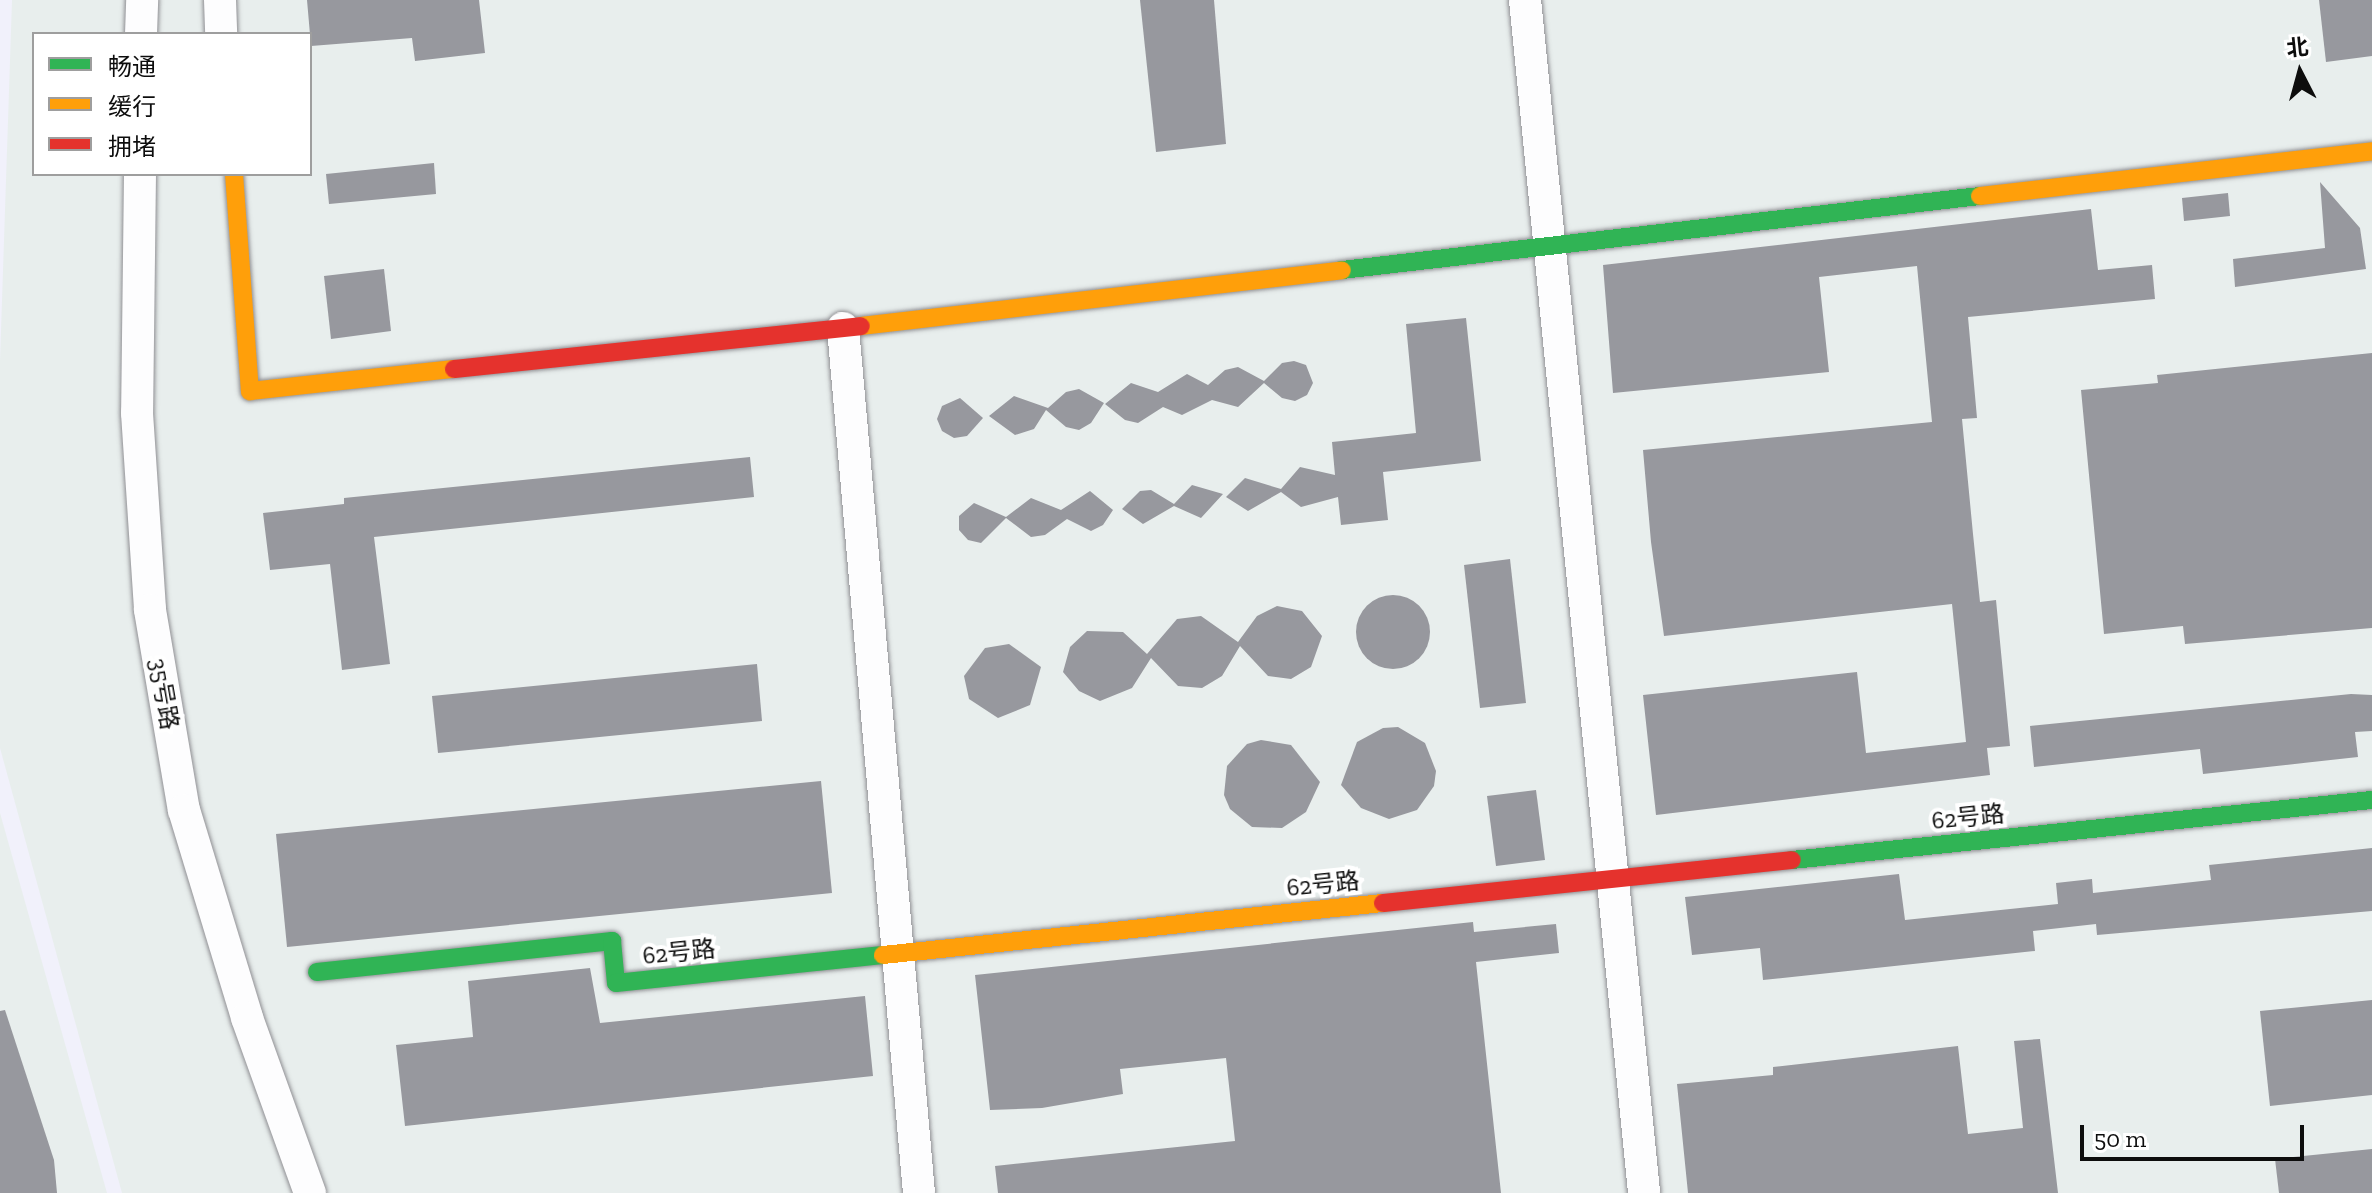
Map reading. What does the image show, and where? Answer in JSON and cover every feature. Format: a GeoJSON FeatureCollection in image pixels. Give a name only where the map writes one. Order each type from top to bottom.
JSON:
{"type":"FeatureCollection","features":[{"type":"Feature","properties":{"kind":"street"},"geometry":{"type":"LineString","coordinates":[[141,32],[142,0]]}},
{"type":"Feature","properties":{"kind":"street"},"geometry":{"type":"LineString","coordinates":[[220,0],[221,32]]}},
{"type":"Feature","properties":{"kind":"street"},"geometry":{"type":"LineString","coordinates":[[1525,0],[1552,246],[1644,1193]]}},
{"type":"Feature","properties":{"kind":"street"},"geometry":{"type":"LineString","coordinates":[[234,176],[250,391],[843,328],[2372,151]]}},
{"type":"Feature","properties":{"kind":"street","name":"35号路"},"geometry":{"type":"LineString","coordinates":[[140,176],[137,413],[150,610],[184,810],[247,1018],[310,1193]]}},
{"type":"Feature","properties":{"kind":"street"},"geometry":{"type":"LineString","coordinates":[[843,328],[919,1193]]}},
{"type":"Feature","properties":{"kind":"street","name":"62号路"},"geometry":{"type":"LineString","coordinates":[[317,972],[612,941],[616,983],[2372,800]]}},
{"type":"Feature","properties":{"kind":"shaded area"},"geometry":{"type":"Polygon","coordinates":[[[12,0],[2372,0],[2372,1193],[122,1193],[0,748],[0,361],[12,0]]]}},
{"type":"Feature","properties":{"kind":"shaded area"},"geometry":{"type":"Polygon","coordinates":[[[0,813],[107,1193],[0,1193],[0,813]]]}},
{"type":"Feature","properties":{"kind":"building"},"geometry":{"type":"Polygon","coordinates":[[[307,0],[479,0],[485,53],[415,61],[412,38],[312,46],[307,0]]]}},
{"type":"Feature","properties":{"kind":"building"},"geometry":{"type":"Polygon","coordinates":[[[1140,0],[1214,0],[1226,144],[1156,152],[1140,0]]]}},
{"type":"Feature","properties":{"kind":"building"},"geometry":{"type":"Polygon","coordinates":[[[2319,0],[2372,0],[2372,56],[2326,62],[2319,0]]]}},
{"type":"Feature","properties":{"kind":"building"},"geometry":{"type":"Polygon","coordinates":[[[434,163],[436,194],[329,204],[326,174],[434,163]]]}},
{"type":"Feature","properties":{"kind":"building"},"geometry":{"type":"Polygon","coordinates":[[[2320,182],[2360,228],[2366,269],[2235,287],[2233,259],[2325,248],[2320,182]]]}},
{"type":"Feature","properties":{"kind":"building"},"geometry":{"type":"Polygon","coordinates":[[[2228,193],[2230,216],[2184,221],[2182,198],[2228,193]]]}},
{"type":"Feature","properties":{"kind":"building"},"geometry":{"type":"Polygon","coordinates":[[[2091,209],[2098,270],[2152,265],[2155,299],[1968,317],[1977,418],[1962,419],[1973,534],[1980,602],[1996,600],[2010,746],[1987,748],[1990,775],[1656,815],[1643,695],[1857,672],[1866,753],[1966,742],[1952,604],[1664,636],[1651,542],[1643,450],[1932,422],[1917,266],[1819,277],[1829,372],[1613,393],[1603,265],[2091,209]]]}},
{"type":"Feature","properties":{"kind":"building"},"geometry":{"type":"Polygon","coordinates":[[[384,269],[391,331],[331,339],[324,276],[384,269]]]}},
{"type":"Feature","properties":{"kind":"building"},"geometry":{"type":"Polygon","coordinates":[[[1466,318],[1481,461],[1383,472],[1388,520],[1341,525],[1338,497],[1301,507],[1281,492],[1248,511],[1226,497],[1245,478],[1281,489],[1300,467],[1335,475],[1332,442],[1416,433],[1406,324],[1466,318]]]}},
{"type":"Feature","properties":{"kind":"building"},"geometry":{"type":"Polygon","coordinates":[[[2372,353],[2372,628],[2185,644],[2183,626],[2104,634],[2081,390],[2158,383],[2157,375],[2372,353]]]}},
{"type":"Feature","properties":{"kind":"building"},"geometry":{"type":"Polygon","coordinates":[[[1294,361],[1306,365],[1313,383],[1307,395],[1295,401],[1282,398],[1264,383],[1238,407],[1212,400],[1182,415],[1163,407],[1138,423],[1125,420],[1105,404],[1131,383],[1158,392],[1187,374],[1208,385],[1225,370],[1238,367],[1264,381],[1282,363],[1294,361]]]}},
{"type":"Feature","properties":{"kind":"building"},"geometry":{"type":"Polygon","coordinates":[[[1079,389],[1104,403],[1091,423],[1079,430],[1066,427],[1046,410],[1034,429],[1015,435],[989,416],[1014,396],[1048,408],[1066,392],[1079,389]]]}},
{"type":"Feature","properties":{"kind":"building"},"geometry":{"type":"Polygon","coordinates":[[[960,398],[983,418],[967,436],[954,438],[942,431],[937,419],[942,406],[960,398]]]}},
{"type":"Feature","properties":{"kind":"building"},"geometry":{"type":"Polygon","coordinates":[[[750,457],[754,497],[374,537],[390,664],[342,670],[330,564],[270,570],[263,513],[344,504],[344,498],[750,457]]]}},
{"type":"Feature","properties":{"kind":"building"},"geometry":{"type":"Polygon","coordinates":[[[1192,485],[1223,494],[1201,518],[1174,506],[1143,524],[1122,509],[1140,491],[1151,490],[1174,504],[1192,485]]]}},
{"type":"Feature","properties":{"kind":"building"},"geometry":{"type":"Polygon","coordinates":[[[1090,491],[1113,510],[1103,525],[1091,531],[1067,519],[1045,535],[1031,537],[1006,518],[981,543],[968,540],[959,530],[959,516],[974,503],[1006,517],[1031,498],[1061,510],[1090,491]]]}},
{"type":"Feature","properties":{"kind":"building"},"geometry":{"type":"Polygon","coordinates":[[[1510,559],[1526,703],[1480,708],[1464,565],[1510,559]]]}},
{"type":"Feature","properties":{"kind":"building"},"geometry":{"type":"Polygon","coordinates":[[[1393,595],[1414,601],[1424,611],[1430,632],[1424,653],[1414,663],[1393,669],[1372,663],[1362,653],[1356,632],[1362,611],[1372,601],[1393,595]]]}},
{"type":"Feature","properties":{"kind":"building"},"geometry":{"type":"Polygon","coordinates":[[[1277,606],[1302,611],[1322,636],[1311,667],[1291,679],[1268,676],[1240,646],[1222,676],[1202,688],[1178,686],[1151,658],[1132,688],[1100,701],[1079,691],[1063,672],[1070,647],[1087,631],[1123,632],[1147,654],[1177,619],[1201,616],[1238,642],[1257,616],[1277,606]]]}},
{"type":"Feature","properties":{"kind":"building"},"geometry":{"type":"Polygon","coordinates":[[[1009,644],[1041,667],[1030,705],[998,718],[969,699],[964,676],[985,648],[1009,644]]]}},
{"type":"Feature","properties":{"kind":"building"},"geometry":{"type":"Polygon","coordinates":[[[757,664],[762,721],[438,753],[432,696],[757,664]]]}},
{"type":"Feature","properties":{"kind":"building"},"geometry":{"type":"Polygon","coordinates":[[[2351,694],[2372,695],[2372,731],[2355,732],[2358,757],[2203,774],[2200,749],[2034,767],[2030,726],[2351,694]]]}},
{"type":"Feature","properties":{"kind":"building"},"geometry":{"type":"Polygon","coordinates":[[[1398,727],[1425,743],[1436,771],[1434,786],[1417,810],[1389,819],[1361,808],[1341,785],[1357,742],[1383,728],[1398,727]]]}},
{"type":"Feature","properties":{"kind":"building"},"geometry":{"type":"Polygon","coordinates":[[[1261,740],[1291,745],[1320,782],[1306,812],[1282,828],[1252,827],[1230,809],[1224,795],[1227,766],[1247,744],[1261,740]]]}},
{"type":"Feature","properties":{"kind":"building"},"geometry":{"type":"Polygon","coordinates":[[[821,781],[832,893],[287,947],[276,834],[821,781]]]}},
{"type":"Feature","properties":{"kind":"building"},"geometry":{"type":"Polygon","coordinates":[[[1536,790],[1545,860],[1496,866],[1487,796],[1536,790]]]}},
{"type":"Feature","properties":{"kind":"building"},"geometry":{"type":"Polygon","coordinates":[[[2372,848],[2372,911],[2097,935],[2096,924],[2033,931],[2035,951],[1763,980],[1760,948],[1692,955],[1685,897],[1899,874],[1905,920],[2058,904],[2056,883],[2092,879],[2093,893],[2211,880],[2209,865],[2372,848]]]}},
{"type":"Feature","properties":{"kind":"building"},"geometry":{"type":"Polygon","coordinates":[[[1473,922],[1474,932],[1556,924],[1559,953],[1476,962],[1501,1193],[998,1193],[995,1166],[1235,1141],[1226,1058],[1120,1069],[1123,1094],[1042,1108],[990,1110],[975,975],[1473,922]]]}},
{"type":"Feature","properties":{"kind":"building"},"geometry":{"type":"Polygon","coordinates":[[[590,968],[600,1023],[865,996],[873,1076],[405,1126],[396,1045],[473,1037],[468,981],[590,968]]]}},
{"type":"Feature","properties":{"kind":"building"},"geometry":{"type":"Polygon","coordinates":[[[2372,1000],[2372,1095],[2270,1106],[2260,1011],[2372,1000]]]}},
{"type":"Feature","properties":{"kind":"building"},"geometry":{"type":"Polygon","coordinates":[[[5,1010],[54,1160],[57,1193],[0,1193],[0,1011],[5,1010]]]}},
{"type":"Feature","properties":{"kind":"building"},"geometry":{"type":"Polygon","coordinates":[[[2040,1039],[2058,1193],[1688,1193],[1677,1084],[1773,1075],[1773,1067],[1958,1046],[1968,1134],[2023,1128],[2014,1041],[2040,1039]]]}},
{"type":"Feature","properties":{"kind":"building"},"geometry":{"type":"Polygon","coordinates":[[[2372,1149],[2372,1193],[2279,1193],[2275,1159],[2372,1149]]]}},
{"type":"Feature","properties":{"kind":"traffic: fast"},"geometry":{"type":"LineString","coordinates":[[1342,270],[1980,196]]}},
{"type":"Feature","properties":{"kind":"traffic: fast"},"geometry":{"type":"LineString","coordinates":[[1792,860],[2372,800]]}},
{"type":"Feature","properties":{"kind":"traffic: fast"},"geometry":{"type":"LineString","coordinates":[[317,972],[612,941],[616,983],[883,955]]}},
{"type":"Feature","properties":{"kind":"traffic: slow"},"geometry":{"type":"LineString","coordinates":[[1980,196],[2372,151]]}},
{"type":"Feature","properties":{"kind":"traffic: slow"},"geometry":{"type":"LineString","coordinates":[[234,176],[250,391],[454,369]]}},
{"type":"Feature","properties":{"kind":"traffic: slow"},"geometry":{"type":"LineString","coordinates":[[861,326],[1342,270]]}},
{"type":"Feature","properties":{"kind":"traffic: slow"},"geometry":{"type":"LineString","coordinates":[[883,955],[1383,903]]}},
{"type":"Feature","properties":{"kind":"traffic: jam"},"geometry":{"type":"LineString","coordinates":[[454,369],[861,326]]}},
{"type":"Feature","properties":{"kind":"traffic: jam"},"geometry":{"type":"LineString","coordinates":[[1383,903],[1792,860]]}}]}
